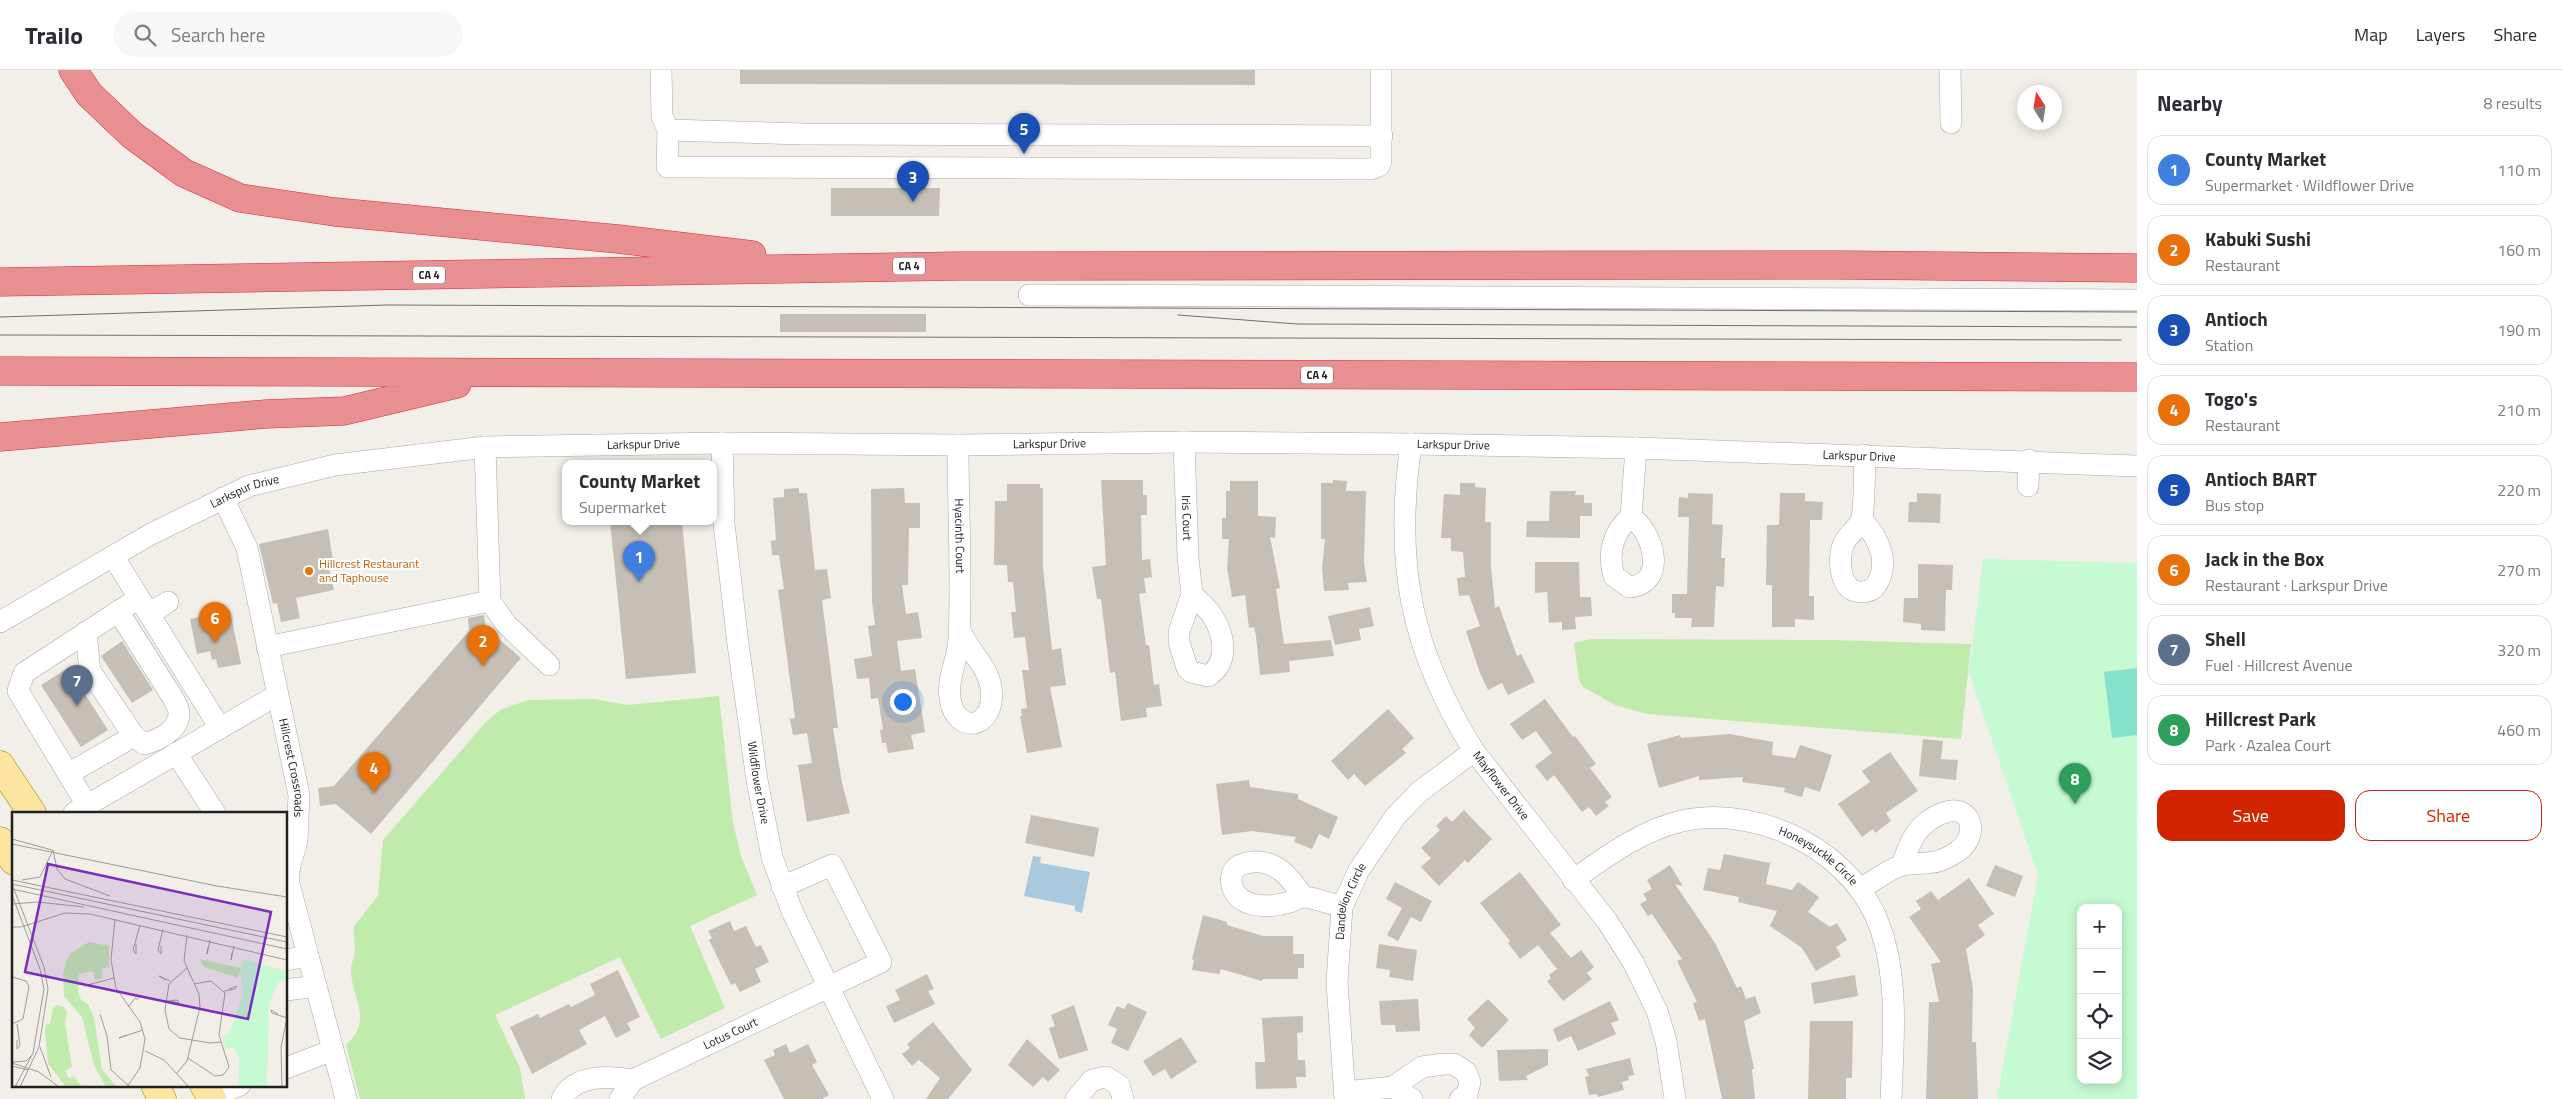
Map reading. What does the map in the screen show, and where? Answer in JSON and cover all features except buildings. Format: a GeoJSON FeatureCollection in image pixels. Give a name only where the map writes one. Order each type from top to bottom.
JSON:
{"type":"FeatureCollection","features":[{"type":"Feature","properties":{"kind":"highway"},"geometry":{"type":"LineString","coordinates":[[73,70],[89,94],[132,135],[184,173],[240,198],[335,212],[618,239],[858,267]]}},
{"type":"Feature","properties":{"kind":"highway","name":"CA 4"},"geometry":{"type":"LineString","coordinates":[[0,282],[858,267],[1842,265],[2137,268]]}},
{"type":"Feature","properties":{"kind":"highway","name":"CA 4"},"geometry":{"type":"LineString","coordinates":[[0,371],[497,374],[2137,377]]}},
{"type":"Feature","properties":{"kind":"highway"},"geometry":{"type":"LineString","coordinates":[[0,437],[266,414],[344,411],[497,374]]}},
{"type":"Feature","properties":{"kind":"main road"},"geometry":{"type":"LineString","coordinates":[[0,765],[31,812]]}},
{"type":"Feature","properties":{"kind":"main road"},"geometry":{"type":"LineString","coordinates":[[0,841],[12,858]]}},
{"type":"Feature","properties":{"kind":"main road"},"geometry":{"type":"LineString","coordinates":[[156,1086],[162,1099]]}},
{"type":"Feature","properties":{"kind":"street"},"geometry":{"type":"LineString","coordinates":[[661,70],[662,116],[668,130],[667,167],[1371,169],[1379,166],[1381,161],[1381,70]]}},
{"type":"Feature","properties":{"kind":"street"},"geometry":{"type":"LineString","coordinates":[[1950,70],[1952,123]]}},
{"type":"Feature","properties":{"kind":"street"},"geometry":{"type":"LineString","coordinates":[[668,130],[803,134],[1382,136]]}},
{"type":"Feature","properties":{"kind":"street"},"geometry":{"type":"LineString","coordinates":[[1029,295],[1052,301],[2137,300]]}},
{"type":"Feature","properties":{"kind":"street","name":"Larkspur Drive"},"geometry":{"type":"LineString","coordinates":[[0,622],[113,556],[223,498],[250,486],[335,465],[485,447],[722,443],[958,445],[1184,442],[1411,444],[1636,448],[2029,460],[2137,466]]}},
{"type":"Feature","properties":{"kind":"street","name":"Iris Court"},"geometry":{"type":"LineString","coordinates":[[1184,442],[1188,558],[1192,594]]}},
{"type":"Feature","properties":{"kind":"street","name":"Wildflower Drive"},"geometry":{"type":"LineString","coordinates":[[722,443],[724,524],[744,694],[765,825],[782,887],[827,986],[884,1099]]}},
{"type":"Feature","properties":{"kind":"street","name":"Mayflower Drive"},"geometry":{"type":"LineString","coordinates":[[1411,444],[1404,527],[1408,580],[1413,611],[1422,646],[1439,691],[1474,752],[1612,929],[1633,962],[1657,1011],[1666,1041],[1675,1099]]}},
{"type":"Feature","properties":{"kind":"street","name":"Hyacinth Court"},"geometry":{"type":"LineString","coordinates":[[958,445],[959,627]]}},
{"type":"Feature","properties":{"kind":"street"},"geometry":{"type":"LineString","coordinates":[[485,447],[490,601],[506,624],[549,665]]}},
{"type":"Feature","properties":{"kind":"street"},"geometry":{"type":"LineString","coordinates":[[1631,517],[1636,448]]}},
{"type":"Feature","properties":{"kind":"street"},"geometry":{"type":"LineString","coordinates":[[1862,520],[1865,455]]}},
{"type":"Feature","properties":{"kind":"street"},"geometry":{"type":"LineString","coordinates":[[2028,486],[2029,460]]}},
{"type":"Feature","properties":{"kind":"street","name":"Hillcrest Crossroads"},"geometry":{"type":"LineString","coordinates":[[223,498],[247,548],[241,562],[267,647],[299,795],[297,841],[288,874]]}},
{"type":"Feature","properties":{"kind":"street"},"geometry":{"type":"LineString","coordinates":[[113,556],[220,728]]}},
{"type":"Feature","properties":{"kind":"street"},"geometry":{"type":"LineString","coordinates":[[267,647],[490,601]]}},
{"type":"Feature","properties":{"kind":"street"},"geometry":{"type":"LineString","coordinates":[[168,602],[118,611],[24,673],[18,691],[68,774],[80,809],[277,694]]}},
{"type":"Feature","properties":{"kind":"street"},"geometry":{"type":"LineString","coordinates":[[86,632],[90,671],[134,736],[144,744],[156,740],[174,728],[179,713],[173,698],[118,611]]}},
{"type":"Feature","properties":{"kind":"street"},"geometry":{"type":"LineString","coordinates":[[68,774],[134,736]]}},
{"type":"Feature","properties":{"kind":"street","name":"Dandelion Circle"},"geometry":{"type":"LineString","coordinates":[[1345,1095],[1337,982],[1342,907],[1359,870],[1395,817],[1419,792],[1474,752]]}},
{"type":"Feature","properties":{"kind":"street"},"geometry":{"type":"LineString","coordinates":[[176,753],[214,812]]}},
{"type":"Feature","properties":{"kind":"street","name":"Honeysuckle Circle"},"geometry":{"type":"LineString","coordinates":[[1573,880],[1643,835],[1683,821],[1721,818],[1767,826],[1792,836],[1831,861],[1860,889],[1876,915],[1890,965],[1893,1018],[1891,1099]]}},
{"type":"Feature","properties":{"kind":"street","name":"Lotus Court"},"geometry":{"type":"LineString","coordinates":[[620,1099],[633,1080],[827,986],[881,962],[832,865],[782,887]]}},
{"type":"Feature","properties":{"kind":"street"},"geometry":{"type":"LineString","coordinates":[[1860,889],[1902,865]]}},
{"type":"Feature","properties":{"kind":"street","name":"Hillcrest Crossroads"},"geometry":{"type":"LineString","coordinates":[[288,883],[333,1050],[341,1098]]}},
{"type":"Feature","properties":{"kind":"street"},"geometry":{"type":"LineString","coordinates":[[1303,897],[1342,907]]}},
{"type":"Feature","properties":{"kind":"street"},"geometry":{"type":"LineString","coordinates":[[288,960],[308,956]]}},
{"type":"Feature","properties":{"kind":"street"},"geometry":{"type":"LineString","coordinates":[[288,990],[316,986]]}},
{"type":"Feature","properties":{"kind":"street"},"geometry":{"type":"LineString","coordinates":[[288,1067],[333,1050]]}},
{"type":"Feature","properties":{"kind":"street"},"geometry":{"type":"LineString","coordinates":[[1345,1095],[1393,1087],[1422,1067],[1431,1064],[1454,1064],[1466,1072],[1470,1082],[1467,1094],[1460,1099]]}},
{"type":"Feature","properties":{"kind":"street"},"geometry":{"type":"LineString","coordinates":[[562,1099],[565,1093],[576,1086],[595,1078],[614,1077],[633,1080]]}},
{"type":"Feature","properties":{"kind":"street"},"geometry":{"type":"LineString","coordinates":[[1076,1099],[1090,1082],[1106,1078],[1119,1085],[1123,1099]]}},
{"type":"Feature","properties":{"kind":"street"},"geometry":{"type":"LineString","coordinates":[[209,1094],[237,1086]]}},
{"type":"Feature","properties":{"kind":"street"},"geometry":{"type":"LineString","coordinates":[[1393,1087],[1412,1099]]}},
{"type":"Feature","properties":{"kind":"green space"},"geometry":{"type":"Polygon","coordinates":[[[1983,559],[2137,563],[2137,1099],[1997,1099],[2038,875],[1969,673],[1983,559]]]}},
{"type":"Feature","properties":{"kind":"green space"},"geometry":{"type":"Polygon","coordinates":[[[1591,639],[1830,640],[1971,644],[1961,739],[1647,714],[1615,705],[1583,687],[1579,680],[1574,643],[1591,639]]]}},
{"type":"Feature","properties":{"kind":"green space"},"geometry":{"type":"Polygon","coordinates":[[[719,696],[733,823],[741,856],[757,895],[690,926],[725,1008],[661,1039],[620,957],[495,1015],[520,1068],[525,1099],[360,1099],[346,1045],[354,1036],[360,1018],[351,973],[355,949],[354,926],[378,896],[383,840],[486,722],[500,710],[528,700],[593,699],[628,705],[719,696]]]}},
{"type":"Feature","properties":{"kind":"shaded area"},"geometry":{"type":"Polygon","coordinates":[[[2137,668],[2137,735],[2112,738],[2104,672],[2137,668]]]}},
{"type":"Feature","properties":{"kind":"shaded area"},"geometry":{"type":"Polygon","coordinates":[[[1033,856],[1041,857],[1040,863],[1090,872],[1082,913],[1075,911],[1075,906],[1024,896],[1033,856]]]}},
{"type":"Feature","properties":{"kind":"tram line"},"geometry":{"type":"LineString","coordinates":[[0,317],[387,305],[2137,312]]}},
{"type":"Feature","properties":{"kind":"tram line"},"geometry":{"type":"LineString","coordinates":[[1178,315],[1297,324],[2137,327]]}},
{"type":"Feature","properties":{"kind":"tram line"},"geometry":{"type":"LineString","coordinates":[[0,335],[2121,340]]}},
{"type":"Feature","properties":{"kind":"place","name":"Antioch BART"},"geometry":{"type":"Point","coordinates":[1024,154]}},
{"type":"Feature","properties":{"kind":"place","name":"Antioch"},"geometry":{"type":"Point","coordinates":[913,202]}},
{"type":"Feature","properties":{"kind":"place","name":"Hillcrest Restaurant and Taphouse"},"geometry":{"type":"Point","coordinates":[309,571]}},
{"type":"Feature","properties":{"kind":"place","name":"County Market"},"geometry":{"type":"Point","coordinates":[639,582]}},
{"type":"Feature","properties":{"kind":"place","name":"Jack in the Box"},"geometry":{"type":"Point","coordinates":[215,643]}},
{"type":"Feature","properties":{"kind":"place","name":"Kabuki Sushi"},"geometry":{"type":"Point","coordinates":[483,666]}},
{"type":"Feature","properties":{"kind":"place","name":"Shell"},"geometry":{"type":"Point","coordinates":[77,706]}},
{"type":"Feature","properties":{"kind":"place","name":"Togo's"},"geometry":{"type":"Point","coordinates":[374,793]}},
{"type":"Feature","properties":{"kind":"place","name":"Hillcrest Park"},"geometry":{"type":"Point","coordinates":[2075,804]}}]}
